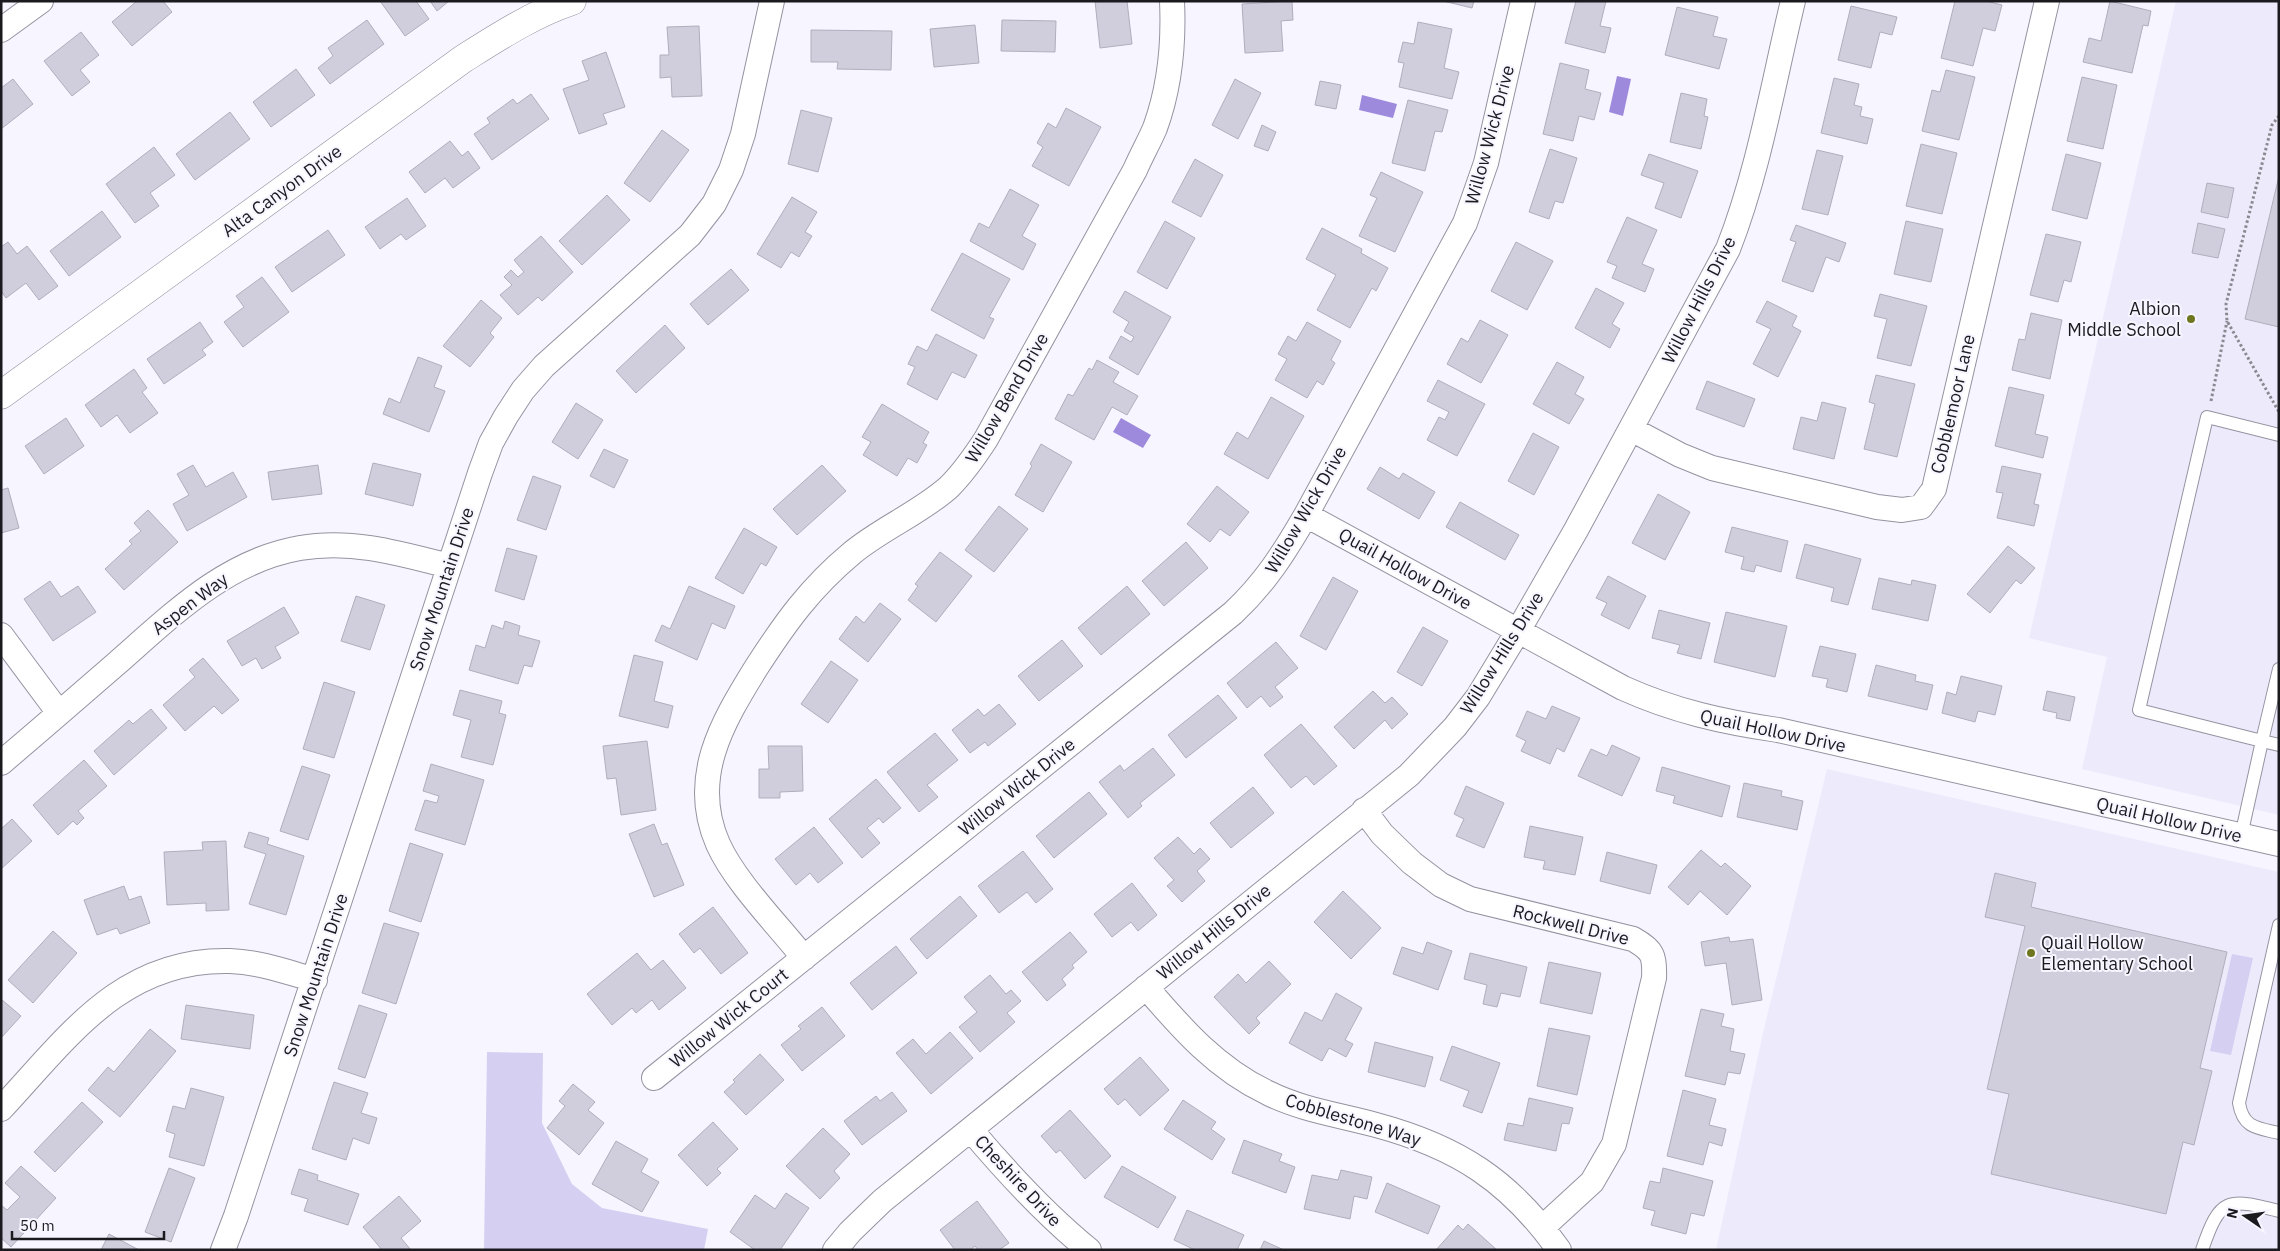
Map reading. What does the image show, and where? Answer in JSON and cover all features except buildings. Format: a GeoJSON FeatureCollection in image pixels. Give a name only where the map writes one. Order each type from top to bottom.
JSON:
{"type":"FeatureCollection","features":[{"type":"Feature","properties":{"kind":"street"},"geometry":{"type":"LineString","coordinates":[[1,30],[41,1]]}},
{"type":"Feature","properties":{"kind":"street","name":"Alta Canyon Drive"},"geometry":{"type":"LineString","coordinates":[[1,395],[464,59],[508,31],[555,7],[572,1]]}},
{"type":"Feature","properties":{"kind":"street","name":"Snow Mountain Drive"},"geometry":{"type":"LineString","coordinates":[[223,1250],[315,980],[449,566],[491,443],[523,390],[544,366],[690,235],[714,204],[744,134],[772,1]]}},
{"type":"Feature","properties":{"kind":"street","name":"Willow Bend Drive"},"geometry":{"type":"LineString","coordinates":[[804,958],[736,873],[718,843],[710,817],[707,791],[710,760],[718,733],[731,708],[779,632],[807,595],[853,552],[948,488],[968,466],[986,439],[1135,170],[1155,128],[1168,82],[1174,37],[1172,1]]}},
{"type":"Feature","properties":{"kind":"street","name":"Willow Wick Drive"},"geometry":{"type":"LineString","coordinates":[[804,958],[1233,613],[1274,570],[1306,515],[1465,223],[1486,163],[1523,1]]}},
{"type":"Feature","properties":{"kind":"street","name":"Willow Hills Drive"},"geometry":{"type":"LineString","coordinates":[[835,1250],[850,1232],[882,1201],[1364,810],[1410,775],[1455,728],[1478,696],[1518,632],[1728,249],[1742,213],[1793,1]]}},
{"type":"Feature","properties":{"kind":"street","name":"Cobblemoor Lane"},"geometry":{"type":"LineString","coordinates":[[1631,429],[1680,455],[1712,468],[1877,508],[1902,510],[1922,507],[1934,489],[2047,1]]}},
{"type":"Feature","properties":{"kind":"street","name":"Quail Hollow Drive"},"geometry":{"type":"LineString","coordinates":[[1306,515],[1518,632],[1623,688],[1660,705],[2279,844]]}},
{"type":"Feature","properties":{"kind":"street","name":"Aspen Way"},"geometry":{"type":"LineString","coordinates":[[1,763],[185,604],[214,582],[256,561],[299,548],[342,545],[386,549],[449,566]]}},
{"type":"Feature","properties":{"kind":"street"},"geometry":{"type":"LineString","coordinates":[[1,634],[59,713]]}},
{"type":"Feature","properties":{"kind":"street","name":"Rockwell Drive"},"geometry":{"type":"LineString","coordinates":[[1364,810],[1382,834],[1412,863],[1441,885],[1470,899],[1486,904],[1634,939],[1647,947],[1655,960],[1654,978],[1614,1144],[1592,1182],[1543,1227]]}},
{"type":"Feature","properties":{"kind":"street","name":"Willow Wick Court"},"geometry":{"type":"LineString","coordinates":[[654,1078],[804,958]]}},
{"type":"Feature","properties":{"kind":"street"},"geometry":{"type":"LineString","coordinates":[[1,1109],[80,1024],[114,994],[141,979],[174,966],[202,961],[232,961],[262,964],[315,980]]}},
{"type":"Feature","properties":{"kind":"street","name":"Cobblestone Way"},"geometry":{"type":"LineString","coordinates":[[1146,987],[1186,1033],[1211,1056],[1238,1077],[1268,1094],[1303,1107],[1407,1134],[1444,1149],[1485,1171],[1512,1194],[1543,1227],[1559,1250]]}},
{"type":"Feature","properties":{"kind":"street","name":"Cheshire Drive"},"geometry":{"type":"LineString","coordinates":[[971,1130],[1021,1188],[1054,1221],[1089,1250]]}},
{"type":"Feature","properties":{"kind":"lane"},"geometry":{"type":"LineString","coordinates":[[2279,435],[2207,417],[2139,710],[2279,745]]}},
{"type":"Feature","properties":{"kind":"lane"},"geometry":{"type":"LineString","coordinates":[[2241,836],[2279,669]]}},
{"type":"Feature","properties":{"kind":"lane"},"geometry":{"type":"LineString","coordinates":[[2279,925],[2239,1103],[2241,1114],[2247,1123],[2279,1133]]}},
{"type":"Feature","properties":{"kind":"lane"},"geometry":{"type":"LineString","coordinates":[[2202,1250],[2214,1218],[2228,1205],[2238,1202],[2279,1211]]}},
{"type":"Feature","properties":{"kind":"path"},"geometry":{"type":"LineString","coordinates":[[2210,407],[2227,321],[2226,304],[2272,125],[2279,116]]}},
{"type":"Feature","properties":{"kind":"path"},"geometry":{"type":"LineString","coordinates":[[2272,125],[2279,126]]}},
{"type":"Feature","properties":{"kind":"path"},"geometry":{"type":"LineString","coordinates":[[2227,321],[2279,412]]}},
{"type":"Feature","properties":{"kind":"shaded area","name":"Albion Middle School"},"geometry":{"type":"Polygon","coordinates":[[[2176,1],[2279,1],[2279,815],[2082,769],[2107,657],[2029,638],[2176,1]]]}},
{"type":"Feature","properties":{"kind":"shaded area"},"geometry":{"type":"Polygon","coordinates":[[[1617,76],[1631,79],[1623,116],[1609,112],[1617,76]]]}},
{"type":"Feature","properties":{"kind":"shaded area"},"geometry":{"type":"Polygon","coordinates":[[[1362,95],[1397,104],[1393,118],[1359,110],[1362,95]]]}},
{"type":"Feature","properties":{"kind":"shaded area"},"geometry":{"type":"Polygon","coordinates":[[[1121,418],[1151,435],[1143,448],[1113,432],[1121,418]]]}},
{"type":"Feature","properties":{"kind":"shaded area","name":"Quail Hollow Elementary School"},"geometry":{"type":"Polygon","coordinates":[[[1827,769],[2279,872],[2279,1250],[1716,1250],[1763,1033],[1827,769]]]}},
{"type":"Feature","properties":{"kind":"shaded area"},"geometry":{"type":"Polygon","coordinates":[[[2232,954],[2253,958],[2231,1055],[2210,1051],[2232,954]]]}},
{"type":"Feature","properties":{"kind":"shaded area"},"geometry":{"type":"Polygon","coordinates":[[[487,1052],[543,1053],[542,1123],[572,1184],[602,1208],[708,1229],[704,1250],[484,1250],[487,1052]]]}},
{"type":"Feature","properties":{"kind":"place","name":"Albion Middle School"},"geometry":{"type":"Point","coordinates":[2191,319]}},
{"type":"Feature","properties":{"kind":"place","name":"Quail Hollow Elementary School"},"geometry":{"type":"Point","coordinates":[2031,953]}}]}
